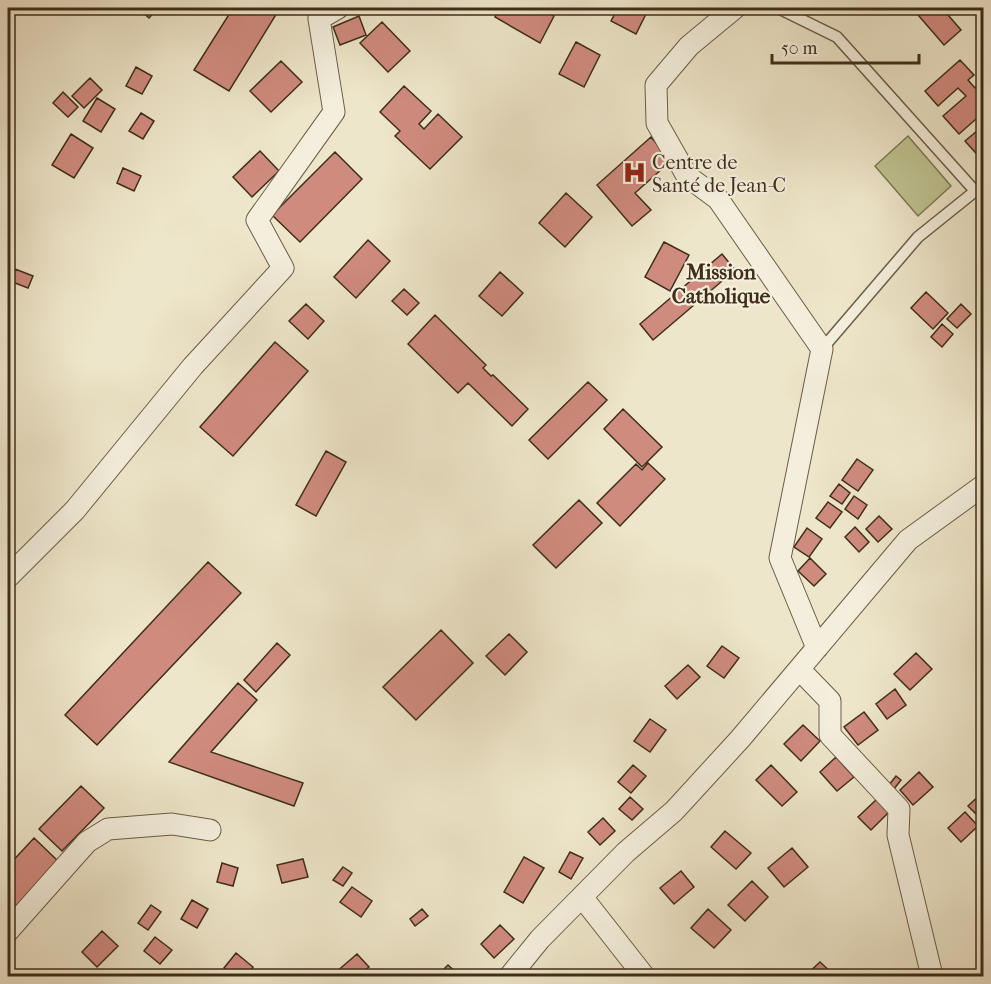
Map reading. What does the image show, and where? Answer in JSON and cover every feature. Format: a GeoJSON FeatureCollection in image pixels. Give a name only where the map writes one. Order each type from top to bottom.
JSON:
{"type":"FeatureCollection","features":[{"type":"Feature","properties":{"kind":"street"},"geometry":{"type":"LineString","coordinates":[[8,576],[75,510],[193,366],[284,268],[257,220],[334,112],[319,20],[338,8]]}},
{"type":"Feature","properties":{"kind":"street"},"geometry":{"type":"LineString","coordinates":[[735,8],[689,46],[656,85],[657,123],[687,176],[718,199],[822,350],[780,558],[817,648]]}},
{"type":"Feature","properties":{"kind":"street"},"geometry":{"type":"LineString","coordinates":[[510,976],[540,939],[626,852],[674,811],[740,739],[908,540],[984,485]]}},
{"type":"Feature","properties":{"kind":"street"},"geometry":{"type":"LineString","coordinates":[[799,669],[830,701],[830,735],[899,810],[898,835],[932,976]]}},
{"type":"Feature","properties":{"kind":"street"},"geometry":{"type":"LineString","coordinates":[[8,932],[87,842],[108,829],[172,824],[210,830]]}},
{"type":"Feature","properties":{"kind":"street"},"geometry":{"type":"LineString","coordinates":[[582,897],[644,976]]}},
{"type":"Feature","properties":{"kind":"lane"},"geometry":{"type":"LineString","coordinates":[[778,8],[837,37],[979,188],[918,237],[822,350]]}},
{"type":"Feature","properties":{"kind":"green space"},"geometry":{"type":"Polygon","coordinates":[[[908,136],[951,186],[918,216],[875,166],[908,136]]]}},
{"type":"Feature","properties":{"kind":"building"},"geometry":{"type":"Polygon","coordinates":[[[138,8],[158,8],[149,18],[138,8]]]}},
{"type":"Feature","properties":{"kind":"building"},"geometry":{"type":"Polygon","coordinates":[[[233,8],[280,8],[229,91],[194,70],[233,8]]]}},
{"type":"Feature","properties":{"kind":"building"},"geometry":{"type":"Polygon","coordinates":[[[500,8],[539,8],[554,16],[540,43],[495,17],[500,8]]]}},
{"type":"Feature","properties":{"kind":"building"},"geometry":{"type":"Polygon","coordinates":[[[618,8],[649,8],[636,34],[611,21],[618,8]]]}},
{"type":"Feature","properties":{"kind":"building"},"geometry":{"type":"Polygon","coordinates":[[[912,8],[942,8],[961,30],[944,45],[912,8]]]}},
{"type":"Feature","properties":{"kind":"building"},"geometry":{"type":"Polygon","coordinates":[[[359,16],[366,35],[340,45],[333,27],[359,16]]]}},
{"type":"Feature","properties":{"kind":"building"},"geometry":{"type":"Polygon","coordinates":[[[382,22],[410,51],[388,72],[360,43],[382,22]]]}},
{"type":"Feature","properties":{"kind":"building"},"geometry":{"type":"Polygon","coordinates":[[[576,42],[600,55],[584,87],[559,74],[576,42]]]}},
{"type":"Feature","properties":{"kind":"building"},"geometry":{"type":"Polygon","coordinates":[[[960,60],[974,75],[968,80],[975,88],[982,81],[984,83],[984,112],[959,134],[943,116],[966,96],[958,88],[938,106],[925,91],[960,60]]]}},
{"type":"Feature","properties":{"kind":"building"},"geometry":{"type":"Polygon","coordinates":[[[281,61],[302,82],[271,112],[250,91],[281,61]]]}},
{"type":"Feature","properties":{"kind":"building"},"geometry":{"type":"Polygon","coordinates":[[[136,67],[152,76],[142,94],[126,86],[136,67]]]}},
{"type":"Feature","properties":{"kind":"building"},"geometry":{"type":"Polygon","coordinates":[[[90,78],[102,90],[84,108],[72,96],[90,78]]]}},
{"type":"Feature","properties":{"kind":"building"},"geometry":{"type":"Polygon","coordinates":[[[404,86],[431,111],[419,124],[424,129],[438,114],[462,137],[430,169],[395,136],[400,131],[380,112],[404,86]]]}},
{"type":"Feature","properties":{"kind":"building"},"geometry":{"type":"Polygon","coordinates":[[[63,92],[78,107],[68,117],[53,103],[63,92]]]}},
{"type":"Feature","properties":{"kind":"building"},"geometry":{"type":"Polygon","coordinates":[[[97,98],[115,109],[101,132],[83,121],[97,98]]]}},
{"type":"Feature","properties":{"kind":"building"},"geometry":{"type":"Polygon","coordinates":[[[141,113],[154,121],[143,139],[129,131],[141,113]]]}},
{"type":"Feature","properties":{"kind":"building"},"geometry":{"type":"Polygon","coordinates":[[[984,125],[984,162],[965,141],[984,125]]]}},
{"type":"Feature","properties":{"kind":"building"},"geometry":{"type":"Polygon","coordinates":[[[71,134],[93,148],[74,178],[52,165],[71,134]]]}},
{"type":"Feature","properties":{"kind":"building","name":"Centre de Santé de Jean-C"},"geometry":{"type":"Polygon","coordinates":[[[651,137],[671,161],[635,193],[651,210],[632,226],[597,185],[651,137]]]}},
{"type":"Feature","properties":{"kind":"building"},"geometry":{"type":"Polygon","coordinates":[[[260,151],[279,171],[252,197],[233,177],[260,151]]]}},
{"type":"Feature","properties":{"kind":"building"},"geometry":{"type":"Polygon","coordinates":[[[335,152],[362,179],[300,242],[272,215],[335,152]]]}},
{"type":"Feature","properties":{"kind":"building"},"geometry":{"type":"Polygon","coordinates":[[[123,168],[141,176],[134,191],[117,183],[123,168]]]}},
{"type":"Feature","properties":{"kind":"building"},"geometry":{"type":"Polygon","coordinates":[[[566,193],[592,217],[565,247],[539,223],[566,193]]]}},
{"type":"Feature","properties":{"kind":"building"},"geometry":{"type":"Polygon","coordinates":[[[368,240],[390,261],[356,298],[334,277],[368,240]]]}},
{"type":"Feature","properties":{"kind":"building"},"geometry":{"type":"Polygon","coordinates":[[[664,242],[689,255],[670,291],[645,277],[664,242]]]}},
{"type":"Feature","properties":{"kind":"building"},"geometry":{"type":"Polygon","coordinates":[[[722,254],[735,270],[653,340],[640,324],[722,254]]]}},
{"type":"Feature","properties":{"kind":"building"},"geometry":{"type":"Polygon","coordinates":[[[15,269],[33,276],[28,288],[10,281],[15,269]]]}},
{"type":"Feature","properties":{"kind":"building"},"geometry":{"type":"Polygon","coordinates":[[[500,272],[523,293],[502,316],[479,296],[500,272]]]}},
{"type":"Feature","properties":{"kind":"building"},"geometry":{"type":"Polygon","coordinates":[[[404,289],[419,303],[407,315],[392,301],[404,289]]]}},
{"type":"Feature","properties":{"kind":"building"},"geometry":{"type":"Polygon","coordinates":[[[926,292],[948,313],[933,329],[911,308],[926,292]]]}},
{"type":"Feature","properties":{"kind":"building"},"geometry":{"type":"Polygon","coordinates":[[[306,304],[324,321],[308,339],[289,321],[306,304]]]}},
{"type":"Feature","properties":{"kind":"building"},"geometry":{"type":"Polygon","coordinates":[[[961,304],[971,314],[957,328],[947,319],[961,304]]]}},
{"type":"Feature","properties":{"kind":"building"},"geometry":{"type":"Polygon","coordinates":[[[435,315],[486,365],[483,368],[528,409],[512,426],[468,383],[458,393],[408,344],[435,315]]]}},
{"type":"Feature","properties":{"kind":"building"},"geometry":{"type":"Polygon","coordinates":[[[942,324],[953,334],[942,347],[931,337],[942,324]]]}},
{"type":"Feature","properties":{"kind":"building"},"geometry":{"type":"Polygon","coordinates":[[[275,342],[308,371],[233,456],[200,427],[275,342]]]}},
{"type":"Feature","properties":{"kind":"building"},"geometry":{"type":"Polygon","coordinates":[[[588,382],[607,400],[548,459],[529,440],[588,382]]]}},
{"type":"Feature","properties":{"kind":"building"},"geometry":{"type":"Polygon","coordinates":[[[623,409],[662,447],[642,467],[604,429],[623,409]]]}},
{"type":"Feature","properties":{"kind":"building"},"geometry":{"type":"Polygon","coordinates":[[[326,451],[346,462],[316,516],[296,505],[326,451]]]}},
{"type":"Feature","properties":{"kind":"building"},"geometry":{"type":"Polygon","coordinates":[[[857,459],[873,470],[858,491],[842,480],[857,459]]]}},
{"type":"Feature","properties":{"kind":"building"},"geometry":{"type":"Polygon","coordinates":[[[648,463],[665,479],[620,526],[597,503],[636,464],[642,470],[648,463]]]}},
{"type":"Feature","properties":{"kind":"building"},"geometry":{"type":"Polygon","coordinates":[[[839,484],[850,493],[842,504],[830,496],[839,484]]]}},
{"type":"Feature","properties":{"kind":"building"},"geometry":{"type":"Polygon","coordinates":[[[854,496],[867,505],[858,519],[845,509],[854,496]]]}},
{"type":"Feature","properties":{"kind":"building"},"geometry":{"type":"Polygon","coordinates":[[[579,500],[602,523],[556,568],[533,545],[579,500]]]}},
{"type":"Feature","properties":{"kind":"building"},"geometry":{"type":"Polygon","coordinates":[[[828,502],[842,512],[830,528],[816,518],[828,502]]]}},
{"type":"Feature","properties":{"kind":"building"},"geometry":{"type":"Polygon","coordinates":[[[879,516],[892,529],[878,542],[866,529],[879,516]]]}},
{"type":"Feature","properties":{"kind":"building"},"geometry":{"type":"Polygon","coordinates":[[[855,527],[869,542],[859,552],[845,537],[855,527]]]}},
{"type":"Feature","properties":{"kind":"building"},"geometry":{"type":"Polygon","coordinates":[[[807,528],[822,539],[809,557],[794,547],[807,528]]]}},
{"type":"Feature","properties":{"kind":"building"},"geometry":{"type":"Polygon","coordinates":[[[810,558],[826,574],[814,586],[798,571],[810,558]]]}},
{"type":"Feature","properties":{"kind":"building"},"geometry":{"type":"Polygon","coordinates":[[[208,562],[241,593],[97,745],[65,715],[208,562]]]}},
{"type":"Feature","properties":{"kind":"building"},"geometry":{"type":"Polygon","coordinates":[[[441,630],[473,663],[416,720],[383,687],[441,630]]]}},
{"type":"Feature","properties":{"kind":"building"},"geometry":{"type":"Polygon","coordinates":[[[509,634],[527,652],[505,675],[486,656],[509,634]]]}},
{"type":"Feature","properties":{"kind":"building"},"geometry":{"type":"Polygon","coordinates":[[[277,643],[290,655],[256,692],[244,680],[277,643]]]}},
{"type":"Feature","properties":{"kind":"building"},"geometry":{"type":"Polygon","coordinates":[[[722,646],[739,658],[724,678],[707,666],[722,646]]]}},
{"type":"Feature","properties":{"kind":"building"},"geometry":{"type":"Polygon","coordinates":[[[916,653],[932,669],[910,690],[894,674],[916,653]]]}},
{"type":"Feature","properties":{"kind":"building"},"geometry":{"type":"Polygon","coordinates":[[[688,665],[700,677],[677,699],[665,686],[688,665]]]}},
{"type":"Feature","properties":{"kind":"building"},"geometry":{"type":"Polygon","coordinates":[[[238,683],[257,700],[211,752],[303,783],[294,806],[169,762],[238,683]]]}},
{"type":"Feature","properties":{"kind":"building"},"geometry":{"type":"Polygon","coordinates":[[[895,689],[906,705],[887,719],[876,704],[895,689]]]}},
{"type":"Feature","properties":{"kind":"building"},"geometry":{"type":"Polygon","coordinates":[[[864,712],[878,730],[858,745],[844,727],[864,712]]]}},
{"type":"Feature","properties":{"kind":"building"},"geometry":{"type":"Polygon","coordinates":[[[650,719],[666,730],[650,752],[634,741],[650,719]]]}},
{"type":"Feature","properties":{"kind":"building"},"geometry":{"type":"Polygon","coordinates":[[[803,725],[820,741],[801,761],[784,744],[803,725]]]}},
{"type":"Feature","properties":{"kind":"building"},"geometry":{"type":"Polygon","coordinates":[[[836,757],[854,777],[837,791],[820,772],[836,757]]]}},
{"type":"Feature","properties":{"kind":"building"},"geometry":{"type":"Polygon","coordinates":[[[633,765],[646,776],[631,793],[618,782],[633,765]]]}},
{"type":"Feature","properties":{"kind":"building"},"geometry":{"type":"Polygon","coordinates":[[[771,765],[797,792],[782,806],[756,780],[771,765]]]}},
{"type":"Feature","properties":{"kind":"building"},"geometry":{"type":"Polygon","coordinates":[[[919,772],[933,787],[913,805],[900,790],[919,772]]]}},
{"type":"Feature","properties":{"kind":"building"},"geometry":{"type":"Polygon","coordinates":[[[896,776],[901,780],[894,789],[889,785],[896,776]]]}},
{"type":"Feature","properties":{"kind":"building"},"geometry":{"type":"Polygon","coordinates":[[[81,786],[104,808],[62,851],[39,829],[81,786]]]}},
{"type":"Feature","properties":{"kind":"building"},"geometry":{"type":"Polygon","coordinates":[[[984,791],[984,814],[980,818],[968,806],[984,791]]]}},
{"type":"Feature","properties":{"kind":"building"},"geometry":{"type":"Polygon","coordinates":[[[630,797],[643,809],[632,820],[619,809],[630,797]]]}},
{"type":"Feature","properties":{"kind":"building"},"geometry":{"type":"Polygon","coordinates":[[[877,799],[890,811],[871,830],[858,817],[877,799]]]}},
{"type":"Feature","properties":{"kind":"building"},"geometry":{"type":"Polygon","coordinates":[[[965,812],[978,826],[961,842],[948,828],[965,812]]]}},
{"type":"Feature","properties":{"kind":"building"},"geometry":{"type":"Polygon","coordinates":[[[603,818],[615,831],[600,845],[588,832],[603,818]]]}},
{"type":"Feature","properties":{"kind":"building"},"geometry":{"type":"Polygon","coordinates":[[[725,831],[751,853],[736,869],[711,847],[725,831]]]}},
{"type":"Feature","properties":{"kind":"building"},"geometry":{"type":"Polygon","coordinates":[[[34,838],[58,861],[8,915],[8,866],[34,838]]]}},
{"type":"Feature","properties":{"kind":"building"},"geometry":{"type":"Polygon","coordinates":[[[792,848],[808,867],[784,887],[768,868],[792,848]]]}},
{"type":"Feature","properties":{"kind":"building"},"geometry":{"type":"Polygon","coordinates":[[[570,852],[583,858],[571,879],[559,872],[570,852]]]}},
{"type":"Feature","properties":{"kind":"building"},"geometry":{"type":"Polygon","coordinates":[[[524,857],[544,868],[523,903],[504,892],[524,857]]]}},
{"type":"Feature","properties":{"kind":"building"},"geometry":{"type":"Polygon","coordinates":[[[303,859],[308,877],[282,883],[277,865],[303,859]]]}},
{"type":"Feature","properties":{"kind":"building"},"geometry":{"type":"Polygon","coordinates":[[[222,863],[238,868],[233,886],[217,882],[222,863]]]}},
{"type":"Feature","properties":{"kind":"building"},"geometry":{"type":"Polygon","coordinates":[[[343,867],[352,873],[343,886],[333,880],[343,867]]]}},
{"type":"Feature","properties":{"kind":"building"},"geometry":{"type":"Polygon","coordinates":[[[681,871],[694,887],[674,904],[660,888],[681,871]]]}},
{"type":"Feature","properties":{"kind":"building"},"geometry":{"type":"Polygon","coordinates":[[[752,881],[768,897],[745,921],[728,905],[752,881]]]}},
{"type":"Feature","properties":{"kind":"building"},"geometry":{"type":"Polygon","coordinates":[[[352,887],[372,901],[361,917],[340,902],[352,887]]]}},
{"type":"Feature","properties":{"kind":"building"},"geometry":{"type":"Polygon","coordinates":[[[192,900],[208,909],[197,928],[181,919],[192,900]]]}},
{"type":"Feature","properties":{"kind":"building"},"geometry":{"type":"Polygon","coordinates":[[[151,905],[161,912],[148,930],[138,923],[151,905]]]}},
{"type":"Feature","properties":{"kind":"building"},"geometry":{"type":"Polygon","coordinates":[[[422,909],[428,916],[415,926],[410,919],[422,909]]]}},
{"type":"Feature","properties":{"kind":"building"},"geometry":{"type":"Polygon","coordinates":[[[708,909],[731,930],[714,948],[691,928],[708,909]]]}},
{"type":"Feature","properties":{"kind":"building"},"geometry":{"type":"Polygon","coordinates":[[[500,925],[514,939],[494,958],[481,944],[500,925]]]}},
{"type":"Feature","properties":{"kind":"building"},"geometry":{"type":"Polygon","coordinates":[[[102,931],[118,946],[97,967],[82,952],[102,931]]]}},
{"type":"Feature","properties":{"kind":"building"},"geometry":{"type":"Polygon","coordinates":[[[155,937],[172,950],[160,964],[144,951],[155,937]]]}},
{"type":"Feature","properties":{"kind":"building"},"geometry":{"type":"Polygon","coordinates":[[[236,953],[253,967],[246,976],[234,976],[224,968],[236,953]]]}},
{"type":"Feature","properties":{"kind":"building"},"geometry":{"type":"Polygon","coordinates":[[[357,954],[369,967],[358,976],[338,976],[335,973],[357,954]]]}},
{"type":"Feature","properties":{"kind":"building"},"geometry":{"type":"Polygon","coordinates":[[[820,962],[835,976],[805,976],[820,962]]]}},
{"type":"Feature","properties":{"kind":"building"},"geometry":{"type":"Polygon","coordinates":[[[448,965],[460,976],[437,976],[448,965]]]}},
{"type":"Feature","properties":{"kind":"place","name":"Centre de Santé de Jean-C"},"geometry":{"type":"Point","coordinates":[634,173]}},
{"type":"Feature","properties":{"kind":"district","name":"Mission Catholique"},"geometry":{"type":"Point","coordinates":[721,284]}}]}
